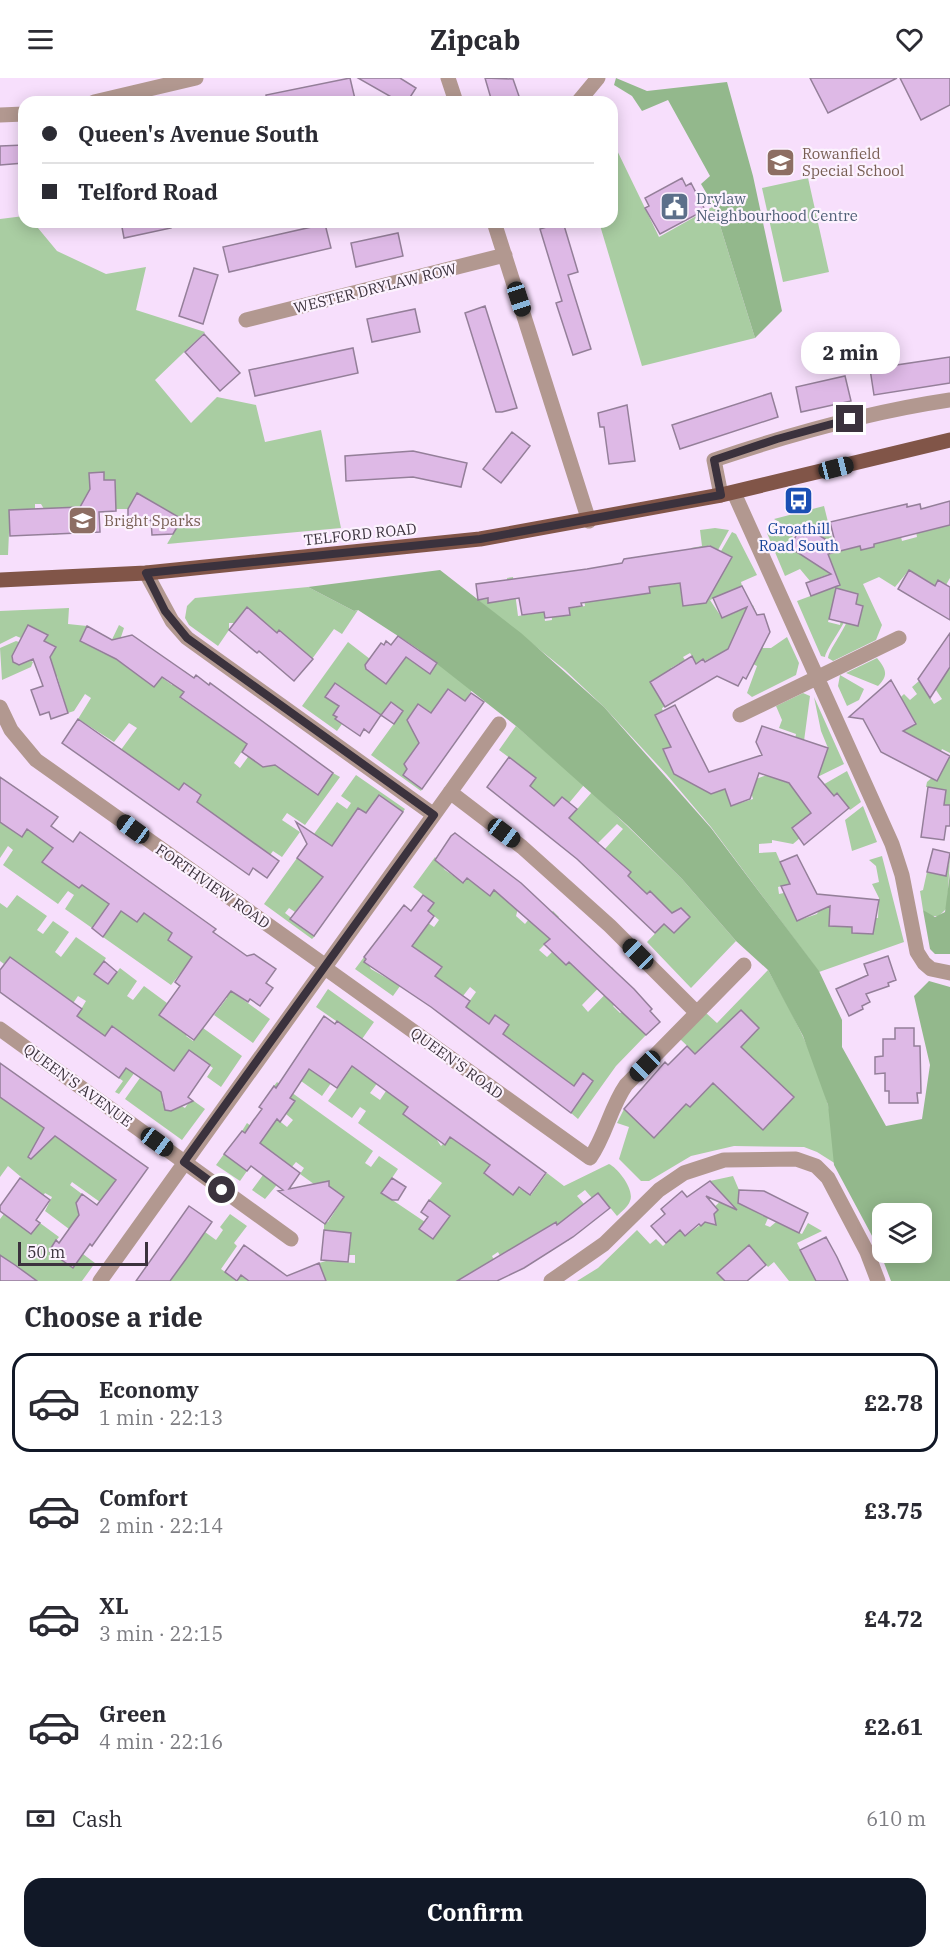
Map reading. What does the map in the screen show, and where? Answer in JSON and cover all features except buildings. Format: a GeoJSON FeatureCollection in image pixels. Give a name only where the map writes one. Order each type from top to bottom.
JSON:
{"type":"FeatureCollection","features":[{"type":"Feature","properties":{"kind":"main road","name":"TELFORD ROAD"},"geometry":{"type":"LineString","coordinates":[[0,580],[146,573],[480,539],[589,521],[727,494],[950,440]]}},
{"type":"Feature","properties":{"kind":"street"},"geometry":{"type":"LineString","coordinates":[[133,96],[196,78]]}},
{"type":"Feature","properties":{"kind":"street"},"geometry":{"type":"LineString","coordinates":[[448,78],[454,96]]}},
{"type":"Feature","properties":{"kind":"street"},"geometry":{"type":"LineString","coordinates":[[583,96],[598,78]]}},
{"type":"Feature","properties":{"kind":"street"},"geometry":{"type":"LineString","coordinates":[[0,115],[18,114]]}},
{"type":"Feature","properties":{"kind":"street"},"geometry":{"type":"LineString","coordinates":[[496,228],[589,521]]}},
{"type":"Feature","properties":{"kind":"street","name":"WESTER DRYLAW ROW"},"geometry":{"type":"LineString","coordinates":[[246,320],[505,255]]}},
{"type":"Feature","properties":{"kind":"street"},"geometry":{"type":"LineString","coordinates":[[950,400],[850,419],[777,439],[714,460],[727,494],[817,675],[892,844],[902,874],[917,952],[931,969],[950,973]]}},
{"type":"Feature","properties":{"kind":"street"},"geometry":{"type":"LineString","coordinates":[[146,573],[165,611],[187,638],[434,815]]}},
{"type":"Feature","properties":{"kind":"street"},"geometry":{"type":"LineString","coordinates":[[740,715],[817,675],[899,638]]}},
{"type":"Feature","properties":{"kind":"street","name":"FORTHVIEW ROAD"},"geometry":{"type":"LineString","coordinates":[[0,707],[11,730],[36,760],[325,967]]}},
{"type":"Feature","properties":{"kind":"street"},"geometry":{"type":"LineString","coordinates":[[100,1281],[499,723]]}},
{"type":"Feature","properties":{"kind":"street"},"geometry":{"type":"LineString","coordinates":[[450,792],[522,847],[610,926],[697,1013],[744,964]]}},
{"type":"Feature","properties":{"kind":"street","name":"QUEEN'S ROAD"},"geometry":{"type":"LineString","coordinates":[[325,967],[590,1158],[602,1140],[614,1105],[626,1085],[697,1013]]}},
{"type":"Feature","properties":{"kind":"street","name":"QUEEN'S AVENUE"},"geometry":{"type":"LineString","coordinates":[[0,1029],[291,1239]]}},
{"type":"Feature","properties":{"kind":"street"},"geometry":{"type":"LineString","coordinates":[[551,1281],[604,1244],[659,1190],[684,1173],[724,1160],[796,1159],[816,1166],[831,1182],[867,1252],[878,1281]]}},
{"type":"Feature","properties":{"kind":"green space"},"geometry":{"type":"Polygon","coordinates":[[[616,78],[647,91],[727,82],[753,176],[782,311],[755,338],[714,206],[701,184],[710,176],[668,100],[642,111],[632,96],[614,85],[616,78]]]}},
{"type":"Feature","properties":{"kind":"green space"},"geometry":{"type":"Polygon","coordinates":[[[618,152],[659,237],[714,206],[755,338],[642,366],[601,228],[618,228],[618,152]]]}},
{"type":"Feature","properties":{"kind":"green space"},"geometry":{"type":"Polygon","coordinates":[[[808,178],[829,272],[783,282],[762,188],[808,178]]]}},
{"type":"Feature","properties":{"kind":"green space"},"geometry":{"type":"Polygon","coordinates":[[[18,217],[18,228],[38,228],[57,251],[106,274],[146,267],[136,310],[205,332],[155,380],[191,423],[217,397],[256,405],[265,442],[321,430],[341,528],[167,544],[181,520],[137,494],[128,509],[116,509],[115,480],[104,480],[103,472],[89,473],[89,482],[97,482],[93,495],[86,496],[85,507],[65,507],[66,533],[53,535],[52,522],[41,504],[35,504],[35,509],[10,510],[8,555],[0,555],[0,219],[18,217]]]}},
{"type":"Feature","properties":{"kind":"green space"},"geometry":{"type":"Polygon","coordinates":[[[824,506],[834,546],[845,544],[860,546],[861,550],[901,537],[902,541],[917,537],[916,532],[950,522],[950,578],[946,585],[938,580],[935,586],[909,570],[895,587],[879,577],[863,584],[882,625],[876,640],[833,661],[828,658],[829,655],[847,621],[858,626],[863,606],[856,604],[858,594],[846,591],[843,601],[834,599],[828,622],[840,625],[841,620],[845,620],[825,657],[821,656],[797,601],[840,585],[834,569],[828,570],[829,574],[810,581],[800,569],[785,576],[767,533],[771,523],[795,538],[797,534],[774,519],[824,506]]]}},
{"type":"Feature","properties":{"kind":"green space"},"geometry":{"type":"Polygon","coordinates":[[[715,528],[729,530],[718,550],[709,545],[693,573],[731,558],[721,551],[732,532],[736,534],[757,575],[741,582],[742,586],[710,600],[722,618],[753,605],[757,615],[741,629],[731,642],[723,679],[713,657],[690,668],[687,664],[694,659],[690,653],[683,657],[685,660],[671,668],[671,703],[662,708],[672,747],[663,749],[674,774],[712,793],[725,789],[731,806],[753,799],[748,782],[786,768],[782,781],[791,784],[821,767],[828,748],[821,731],[814,697],[844,764],[801,785],[798,795],[811,813],[792,828],[800,838],[793,844],[772,840],[772,843],[759,844],[759,853],[776,852],[790,884],[778,887],[779,894],[793,891],[797,921],[817,914],[826,895],[831,895],[829,925],[852,927],[852,933],[873,934],[874,918],[878,918],[879,898],[872,884],[879,882],[876,866],[869,860],[882,856],[904,942],[819,972],[711,827],[667,775],[604,707],[565,670],[478,600],[488,599],[488,602],[510,599],[507,578],[513,577],[518,616],[544,612],[545,621],[552,620],[551,611],[558,610],[559,616],[570,615],[569,608],[585,606],[582,584],[646,570],[667,579],[668,585],[680,583],[683,606],[691,605],[691,548],[702,546],[700,530],[715,528]]]}},
{"type":"Feature","properties":{"kind":"green space"},"geometry":{"type":"Polygon","coordinates":[[[440,570],[521,633],[604,707],[711,828],[819,971],[842,1020],[842,1047],[886,1126],[922,1119],[930,1065],[914,996],[929,981],[950,987],[950,1281],[891,1281],[884,1263],[932,1263],[932,1203],[872,1203],[872,1236],[834,1165],[828,1105],[803,1036],[768,970],[736,941],[682,879],[627,825],[516,726],[418,649],[358,610],[354,611],[308,587],[440,570]]]}},
{"type":"Feature","properties":{"kind":"green space"},"geometry":{"type":"Polygon","coordinates":[[[308,587],[354,611],[358,610],[342,634],[334,629],[312,659],[279,631],[258,654],[265,643],[262,640],[272,629],[247,608],[234,623],[229,623],[229,630],[218,646],[189,625],[185,618],[187,606],[195,598],[308,587]]]}},
{"type":"Feature","properties":{"kind":"green space"},"geometry":{"type":"Polygon","coordinates":[[[69,608],[68,624],[87,626],[80,641],[105,654],[119,625],[124,628],[121,637],[125,637],[125,640],[113,657],[154,687],[165,673],[168,674],[164,679],[172,685],[183,670],[194,678],[180,698],[247,744],[234,763],[240,768],[269,728],[270,761],[317,795],[333,773],[340,777],[305,825],[287,813],[282,820],[300,832],[282,857],[273,851],[270,855],[244,836],[225,858],[194,819],[185,830],[180,826],[201,795],[184,783],[179,790],[166,781],[112,762],[137,728],[129,723],[114,742],[78,719],[91,698],[85,694],[74,711],[68,713],[57,676],[41,681],[55,647],[44,641],[48,635],[28,625],[21,638],[16,636],[0,644],[0,611],[69,608]]]}},
{"type":"Feature","properties":{"kind":"green space"},"geometry":{"type":"Polygon","coordinates":[[[787,637],[799,663],[796,675],[752,697],[747,693],[757,666],[753,664],[760,648],[771,648],[787,637]]]}},
{"type":"Feature","properties":{"kind":"green space"},"geometry":{"type":"Polygon","coordinates":[[[16,641],[19,642],[13,662],[19,665],[26,658],[33,662],[31,667],[2,680],[0,648],[16,641]]]}},
{"type":"Feature","properties":{"kind":"green space"},"geometry":{"type":"Polygon","coordinates":[[[348,642],[370,659],[386,684],[406,657],[430,674],[437,663],[472,690],[465,701],[437,717],[418,704],[410,715],[419,728],[414,734],[420,741],[404,764],[407,769],[404,775],[422,789],[421,791],[371,755],[403,711],[391,702],[375,723],[376,711],[335,683],[325,697],[339,706],[333,714],[342,724],[337,731],[302,706],[348,642]]]}},
{"type":"Feature","properties":{"kind":"green space"},"geometry":{"type":"Polygon","coordinates":[[[877,658],[885,672],[884,679],[878,686],[846,673],[877,658]]]}},
{"type":"Feature","properties":{"kind":"green space"},"geometry":{"type":"Polygon","coordinates":[[[950,667],[950,753],[942,749],[938,757],[919,741],[896,735],[916,724],[912,717],[890,730],[872,725],[904,694],[910,700],[917,694],[912,687],[919,681],[934,704],[942,699],[932,684],[939,684],[950,667]]]}},
{"type":"Feature","properties":{"kind":"green space"},"geometry":{"type":"Polygon","coordinates":[[[840,675],[864,689],[859,700],[847,706],[838,686],[840,675]]]}},
{"type":"Feature","properties":{"kind":"green space"},"geometry":{"type":"Polygon","coordinates":[[[803,693],[810,696],[804,741],[795,739],[796,734],[779,728],[782,720],[776,706],[803,693]]]}},
{"type":"Feature","properties":{"kind":"green space"},"geometry":{"type":"Polygon","coordinates":[[[516,726],[584,785],[569,803],[562,797],[554,806],[514,807],[536,778],[499,750],[516,726]]]}},
{"type":"Feature","properties":{"kind":"green space"},"geometry":{"type":"Polygon","coordinates":[[[950,756],[950,805],[944,805],[946,790],[926,787],[927,782],[945,766],[950,756]]]}},
{"type":"Feature","properties":{"kind":"green space"},"geometry":{"type":"Polygon","coordinates":[[[847,771],[861,802],[850,810],[838,794],[831,798],[821,786],[847,771]]]}},
{"type":"Feature","properties":{"kind":"green space"},"geometry":{"type":"Polygon","coordinates":[[[356,775],[405,809],[403,812],[379,795],[303,906],[301,904],[295,912],[289,908],[285,913],[315,936],[312,939],[264,904],[297,858],[308,866],[313,860],[302,851],[305,846],[315,853],[314,834],[337,802],[347,809],[351,803],[341,796],[356,775]]]}},
{"type":"Feature","properties":{"kind":"green space"},"geometry":{"type":"Polygon","coordinates":[[[592,792],[682,879],[736,941],[691,988],[647,942],[665,923],[675,932],[689,916],[681,908],[673,915],[632,909],[613,891],[631,872],[605,849],[623,829],[617,824],[598,843],[571,820],[552,838],[592,792]]]}},
{"type":"Feature","properties":{"kind":"green space"},"geometry":{"type":"Polygon","coordinates":[[[36,801],[41,805],[25,828],[60,837],[43,863],[62,876],[73,862],[144,913],[180,923],[168,940],[223,976],[234,993],[270,1019],[253,1043],[214,1015],[227,998],[221,993],[183,970],[171,985],[103,937],[113,922],[102,914],[92,928],[65,909],[74,895],[68,891],[58,904],[3,865],[13,850],[8,846],[0,858],[0,822],[29,811],[36,801]]]}},
{"type":"Feature","properties":{"kind":"green space"},"geometry":{"type":"Polygon","coordinates":[[[863,806],[877,842],[852,851],[845,820],[863,806]]]}},
{"type":"Feature","properties":{"kind":"green space"},"geometry":{"type":"Polygon","coordinates":[[[477,849],[493,861],[479,878],[490,896],[494,890],[521,883],[524,886],[516,916],[525,924],[529,919],[538,928],[553,911],[559,917],[543,932],[550,939],[539,950],[547,957],[552,952],[566,965],[585,946],[589,946],[591,948],[576,965],[588,980],[596,983],[612,967],[615,971],[582,1005],[588,1012],[622,977],[625,980],[609,995],[616,1003],[613,1006],[620,1013],[623,1011],[646,1035],[616,1066],[578,1119],[571,1113],[593,1081],[583,1074],[574,1086],[551,1070],[526,1078],[539,1060],[511,1039],[498,1057],[489,1052],[509,1025],[495,1015],[489,1024],[475,1013],[454,1023],[476,992],[470,987],[463,996],[447,985],[431,981],[442,967],[431,959],[420,958],[393,996],[355,969],[364,957],[371,969],[390,980],[398,969],[393,965],[428,923],[434,927],[439,920],[428,911],[434,903],[413,887],[435,857],[445,870],[464,883],[472,871],[465,865],[477,849]]]}},
{"type":"Feature","properties":{"kind":"green space"},"geometry":{"type":"Polygon","coordinates":[[[950,857],[947,908],[939,916],[930,916],[923,910],[920,891],[923,890],[927,872],[946,876],[950,857]]]}},
{"type":"Feature","properties":{"kind":"green space"},"geometry":{"type":"Polygon","coordinates":[[[950,873],[950,954],[935,954],[930,949],[923,910],[935,917],[945,912],[950,873]]]}},
{"type":"Feature","properties":{"kind":"green space"},"geometry":{"type":"Polygon","coordinates":[[[17,895],[47,916],[37,930],[43,934],[53,921],[69,932],[55,952],[61,957],[76,937],[106,958],[95,975],[108,984],[120,968],[137,981],[127,996],[133,1000],[144,986],[167,1003],[159,1015],[167,1020],[195,1023],[186,1036],[193,1041],[203,1028],[242,1056],[221,1087],[207,1077],[213,1068],[188,1051],[182,1060],[185,1062],[162,1102],[167,1111],[173,1110],[178,1104],[185,1108],[191,1099],[205,1109],[182,1140],[125,1099],[147,1068],[148,1054],[119,1094],[115,1092],[123,1081],[119,1078],[141,1048],[111,1040],[118,1030],[113,1026],[90,1057],[77,1016],[86,1001],[78,996],[54,1031],[46,1026],[67,998],[37,976],[16,1004],[9,999],[24,978],[20,965],[10,957],[4,964],[0,961],[0,903],[7,908],[17,895]]]}},
{"type":"Feature","properties":{"kind":"green space"},"geometry":{"type":"Polygon","coordinates":[[[768,970],[810,1053],[823,1087],[830,1112],[836,1164],[804,1147],[734,1146],[691,1156],[649,1181],[641,1181],[619,1159],[629,1127],[617,1123],[624,1109],[654,1137],[686,1104],[690,1107],[709,1079],[763,1130],[794,1097],[748,1054],[738,1050],[759,1028],[741,1011],[704,1045],[699,1057],[680,1039],[705,1012],[717,1023],[768,970]]]}},
{"type":"Feature","properties":{"kind":"green space"},"geometry":{"type":"Polygon","coordinates":[[[328,989],[374,1022],[322,1096],[287,1071],[290,1067],[304,1077],[309,1070],[295,1059],[349,1030],[316,1007],[328,989]]]}},
{"type":"Feature","properties":{"kind":"green space"},"geometry":{"type":"Polygon","coordinates":[[[353,1066],[372,1080],[387,1070],[370,1093],[380,1100],[386,1091],[418,1093],[403,1114],[443,1132],[437,1140],[441,1146],[450,1137],[490,1165],[484,1174],[490,1177],[531,1195],[547,1173],[564,1186],[609,1164],[621,1175],[628,1186],[631,1196],[629,1203],[617,1216],[598,1193],[592,1198],[585,1190],[577,1196],[584,1204],[571,1214],[583,1229],[577,1234],[569,1221],[562,1226],[570,1239],[568,1241],[556,1222],[510,1274],[498,1252],[492,1256],[494,1260],[462,1281],[326,1281],[319,1263],[326,1261],[355,1263],[355,1255],[349,1255],[351,1233],[324,1230],[324,1223],[328,1222],[344,1197],[337,1192],[333,1198],[329,1185],[325,1182],[318,1187],[300,1174],[304,1168],[296,1162],[265,1199],[252,1190],[277,1156],[271,1151],[265,1158],[257,1142],[242,1131],[247,1123],[263,1135],[277,1119],[287,1127],[293,1120],[286,1114],[295,1101],[274,1086],[277,1082],[373,1151],[365,1163],[371,1167],[379,1156],[398,1169],[382,1193],[425,1222],[433,1239],[450,1216],[429,1200],[442,1183],[358,1123],[366,1111],[360,1107],[352,1118],[328,1101],[353,1066]]]}},
{"type":"Feature","properties":{"kind":"green space"},"geometry":{"type":"Polygon","coordinates":[[[0,1097],[45,1129],[45,1145],[54,1135],[116,1180],[100,1202],[72,1182],[70,1185],[82,1194],[76,1203],[77,1209],[82,1212],[69,1229],[45,1211],[52,1197],[45,1193],[38,1203],[13,1188],[21,1177],[8,1166],[0,1177],[0,1097]]]}},
{"type":"Feature","properties":{"kind":"green space"},"geometry":{"type":"Polygon","coordinates":[[[224,1154],[247,1171],[240,1181],[216,1165],[224,1154]]]}},
{"type":"Feature","properties":{"kind":"green space"},"geometry":{"type":"Polygon","coordinates":[[[733,1176],[739,1190],[738,1204],[746,1204],[768,1218],[765,1225],[770,1227],[776,1222],[802,1234],[808,1223],[822,1231],[797,1243],[816,1281],[789,1281],[774,1262],[768,1267],[749,1245],[718,1273],[725,1281],[577,1281],[598,1268],[637,1230],[650,1244],[656,1239],[663,1246],[680,1230],[685,1236],[707,1220],[713,1224],[715,1221],[711,1210],[725,1197],[710,1181],[733,1176]]]}},
{"type":"Feature","properties":{"kind":"green space"},"geometry":{"type":"Polygon","coordinates":[[[9,1207],[31,1234],[40,1223],[59,1237],[48,1251],[54,1255],[62,1244],[75,1248],[64,1262],[73,1268],[83,1254],[95,1263],[82,1281],[35,1281],[0,1255],[0,1219],[9,1207]]]}},
{"type":"Feature","properties":{"kind":"green space"},"geometry":{"type":"Polygon","coordinates":[[[230,1214],[247,1226],[234,1243],[237,1246],[221,1269],[237,1280],[241,1275],[249,1281],[170,1281],[205,1232],[216,1240],[223,1230],[220,1227],[230,1214]]]}},
{"type":"Feature","properties":{"kind":"place","name":"Rowanfield Special School"},"geometry":{"type":"Point","coordinates":[781,162]}},
{"type":"Feature","properties":{"kind":"place","name":"Drylaw Neighbourhood Centre"},"geometry":{"type":"Point","coordinates":[675,207]}},
{"type":"Feature","properties":{"kind":"place","name":"Groathill Road South"},"geometry":{"type":"Point","coordinates":[799,501]}},
{"type":"Feature","properties":{"kind":"place","name":"Bright Sparks"},"geometry":{"type":"Point","coordinates":[83,520]}},
{"type":"Feature","properties":{"kind":"route"},"geometry":{"type":"LineString","coordinates":[[222,1190],[184,1162],[434,815],[187,638],[165,611],[146,573],[480,539],[589,521],[721,495],[714,460],[777,439],[850,419]]}}]}
